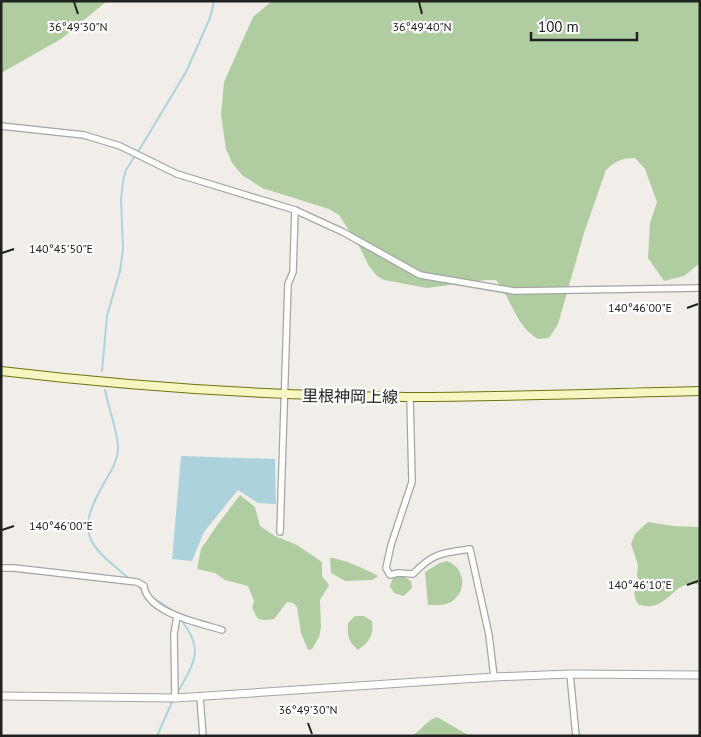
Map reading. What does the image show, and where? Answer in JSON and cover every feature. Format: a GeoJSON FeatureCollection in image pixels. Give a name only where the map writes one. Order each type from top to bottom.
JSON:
{"type":"FeatureCollection","features":[{"type":"Feature","properties":{"kind":"main road","name":"里根神岡上線"},"geometry":{"type":"LineString","coordinates":[[1,371],[88,380],[284,394],[410,397],[700,391]]}},
{"type":"Feature","properties":{"kind":"street"},"geometry":{"type":"LineString","coordinates":[[1,126],[84,135],[120,146],[177,174],[295,210],[343,232],[420,275],[514,291],[700,288]]}},
{"type":"Feature","properties":{"kind":"street"},"geometry":{"type":"LineString","coordinates":[[280,532],[288,284],[293,272],[295,210]]}},
{"type":"Feature","properties":{"kind":"street"},"geometry":{"type":"LineString","coordinates":[[410,397],[412,482],[391,545],[386,568],[390,576],[398,573],[412,574],[425,561],[441,553],[470,549],[489,635],[494,677]]}},
{"type":"Feature","properties":{"kind":"street"},"geometry":{"type":"LineString","coordinates":[[1,568],[137,582],[144,586],[149,600],[177,616],[222,630]]}},
{"type":"Feature","properties":{"kind":"street"},"geometry":{"type":"LineString","coordinates":[[175,698],[174,634],[177,616]]}},
{"type":"Feature","properties":{"kind":"street"},"geometry":{"type":"LineString","coordinates":[[570,674],[576,736]]}},
{"type":"Feature","properties":{"kind":"street"},"geometry":{"type":"LineString","coordinates":[[1,696],[175,698],[494,677],[570,674],[700,675]]}},
{"type":"Feature","properties":{"kind":"street"},"geometry":{"type":"LineString","coordinates":[[200,697],[202,736]]}},
{"type":"Feature","properties":{"kind":"green space"},"geometry":{"type":"Polygon","coordinates":[[[1,1],[107,1],[61,39],[1,73],[1,1]]]}},
{"type":"Feature","properties":{"kind":"green space"},"geometry":{"type":"Polygon","coordinates":[[[272,1],[700,1],[700,263],[684,276],[664,281],[648,258],[650,223],[657,202],[645,169],[635,158],[630,158],[622,159],[612,164],[606,170],[584,233],[558,324],[549,338],[538,339],[530,334],[519,320],[496,280],[427,288],[384,280],[377,276],[369,266],[359,246],[339,215],[329,209],[262,188],[242,175],[232,163],[226,149],[221,115],[224,82],[253,17],[272,1]]]}},
{"type":"Feature","properties":{"kind":"green space"},"geometry":{"type":"Polygon","coordinates":[[[240,495],[255,507],[260,526],[275,536],[297,545],[322,562],[322,576],[329,585],[320,600],[321,628],[319,637],[312,649],[308,650],[301,633],[297,607],[293,603],[287,602],[274,619],[258,619],[252,608],[254,601],[248,586],[225,580],[215,573],[197,569],[201,549],[240,495]]]}},
{"type":"Feature","properties":{"kind":"green space"},"geometry":{"type":"Polygon","coordinates":[[[648,522],[673,526],[700,527],[700,585],[685,585],[664,601],[648,606],[639,605],[635,599],[635,590],[639,580],[637,576],[638,565],[631,544],[635,534],[648,522]]]}},
{"type":"Feature","properties":{"kind":"green space"},"geometry":{"type":"Polygon","coordinates":[[[330,558],[347,562],[378,576],[372,580],[345,581],[331,573],[330,558]]]}},
{"type":"Feature","properties":{"kind":"green space"},"geometry":{"type":"Polygon","coordinates":[[[447,561],[453,564],[461,574],[462,586],[460,592],[451,602],[428,605],[425,572],[447,561]]]}},
{"type":"Feature","properties":{"kind":"green space"},"geometry":{"type":"Polygon","coordinates":[[[399,574],[411,581],[412,588],[404,596],[394,593],[390,586],[393,578],[399,574]]]}},
{"type":"Feature","properties":{"kind":"green space"},"geometry":{"type":"Polygon","coordinates":[[[355,616],[364,616],[372,621],[370,637],[366,644],[358,650],[350,641],[348,631],[348,623],[355,616]]]}},
{"type":"Feature","properties":{"kind":"green space"},"geometry":{"type":"Polygon","coordinates":[[[437,717],[470,736],[412,736],[430,720],[437,717]]]}},
{"type":"Feature","properties":{"kind":"water"},"geometry":{"type":"Polygon","coordinates":[[[181,456],[275,459],[276,504],[258,503],[238,490],[204,532],[192,561],[172,559],[181,456]]]}},
{"type":"Feature","properties":{"kind":"waterway"},"geometry":{"type":"LineString","coordinates":[[138,152],[186,72],[210,18],[214,1]]}},
{"type":"Feature","properties":{"kind":"waterway"},"geometry":{"type":"LineString","coordinates":[[102,371],[107,316],[120,271],[123,249],[121,199],[123,181],[126,170],[135,156]]}},
{"type":"Feature","properties":{"kind":"waterway"},"geometry":{"type":"LineString","coordinates":[[105,390],[117,437],[118,450],[114,464],[94,503],[89,517],[88,529],[97,549],[131,580]]}},
{"type":"Feature","properties":{"kind":"waterway"},"geometry":{"type":"LineString","coordinates":[[136,584],[144,591]]}},
{"type":"Feature","properties":{"kind":"waterway"},"geometry":{"type":"LineString","coordinates":[[152,597],[173,611]]}},
{"type":"Feature","properties":{"kind":"waterway"},"geometry":{"type":"LineString","coordinates":[[178,692],[189,672],[195,648],[193,640],[181,620]]}},
{"type":"Feature","properties":{"kind":"waterway"},"geometry":{"type":"LineString","coordinates":[[157,736],[173,700]]}}]}
